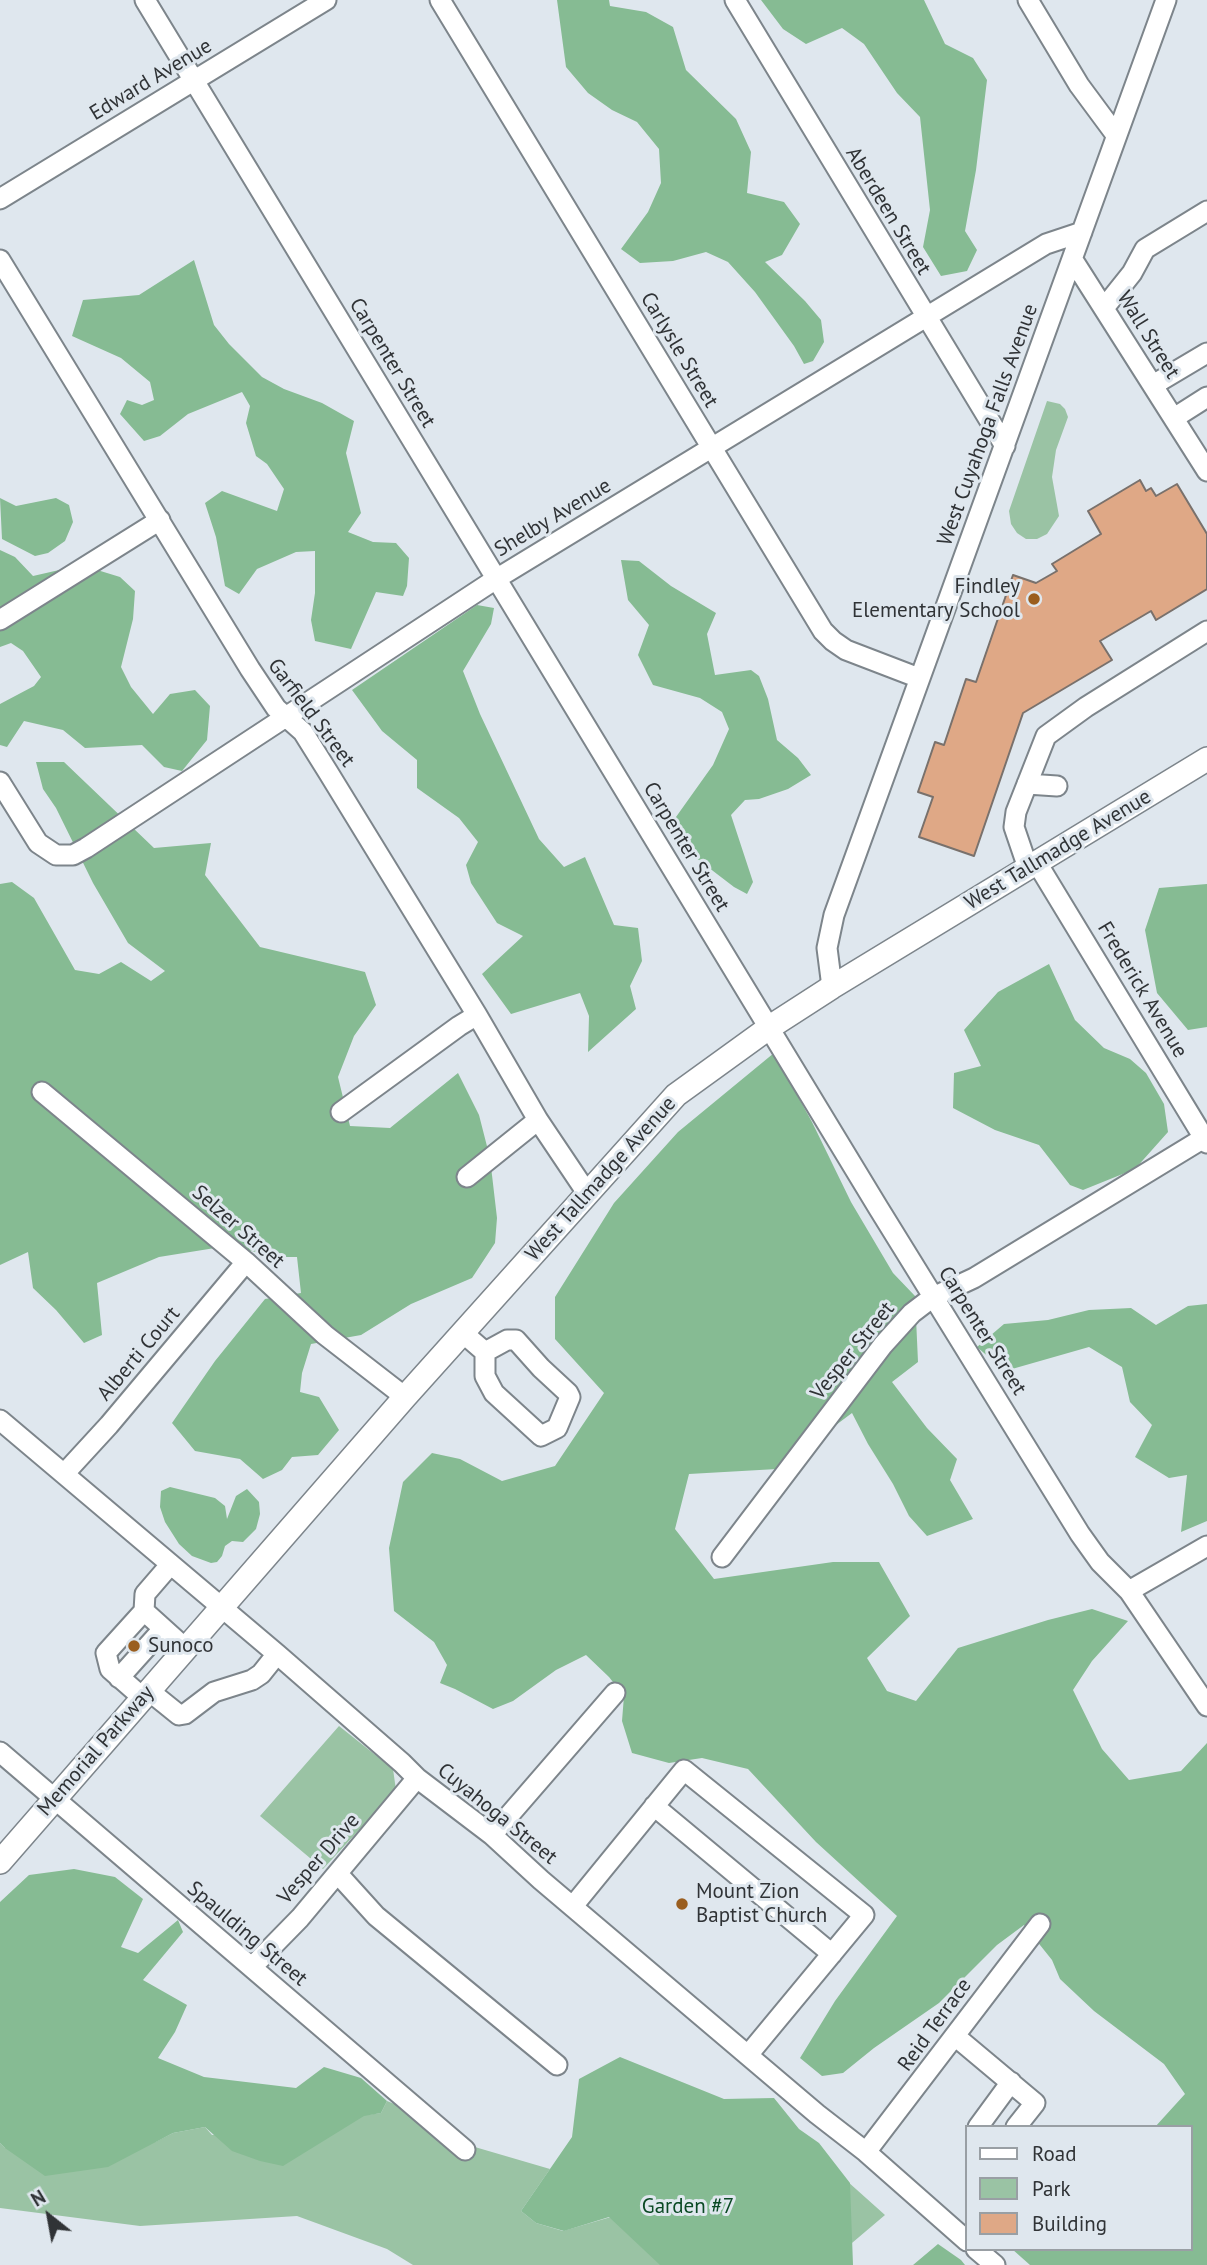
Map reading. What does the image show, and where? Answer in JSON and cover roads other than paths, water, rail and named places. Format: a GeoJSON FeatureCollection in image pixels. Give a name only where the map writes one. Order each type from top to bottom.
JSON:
{"type":"FeatureCollection","features":[{"type":"Feature","properties":{"kind":"main road","name":"West Tallmadge Avenue"},"geometry":{"type":"LineString","coordinates":[[220,1608],[676,1095],[770,1027],[832,987],[1207,759]]}},
{"type":"Feature","properties":{"kind":"main road","name":"Memorial Parkway"},"geometry":{"type":"LineString","coordinates":[[0,1862],[220,1608]]}},
{"type":"Feature","properties":{"kind":"street","name":"Carpenter Street"},"geometry":{"type":"LineString","coordinates":[[145,0],[933,1297],[1080,1534],[1100,1562],[1129,1591],[1207,1706]]}},
{"type":"Feature","properties":{"kind":"street","name":"Edward Avenue"},"geometry":{"type":"LineString","coordinates":[[0,199],[326,0]]}},
{"type":"Feature","properties":{"kind":"street","name":"Carlysle Street"},"geometry":{"type":"LineString","coordinates":[[440,0],[823,631],[846,650],[919,678]]}},
{"type":"Feature","properties":{"kind":"street","name":"Aberdeen Street"},"geometry":{"type":"LineString","coordinates":[[735,0],[1005,446]]}},
{"type":"Feature","properties":{"kind":"street"},"geometry":{"type":"LineString","coordinates":[[1028,0],[1079,85],[1116,135]]}},
{"type":"Feature","properties":{"kind":"street","name":"West Cuyahoga Falls Avenue"},"geometry":{"type":"LineString","coordinates":[[832,987],[827,948],[834,915],[1166,0]]}},
{"type":"Feature","properties":{"kind":"street"},"geometry":{"type":"LineString","coordinates":[[1104,308],[1132,273],[1145,249],[1207,211]]}},
{"type":"Feature","properties":{"kind":"street","name":"Shelby Avenue"},"geometry":{"type":"LineString","coordinates":[[0,782],[37,843],[56,855],[73,855],[496,579],[1046,244],[1082,232]]}},
{"type":"Feature","properties":{"kind":"street","name":"Garfield Street"},"geometry":{"type":"LineString","coordinates":[[0,260],[250,669],[285,718],[303,732],[477,1015],[538,1120],[587,1193]]}},
{"type":"Feature","properties":{"kind":"street","name":"Wall Street"},"geometry":{"type":"LineString","coordinates":[[1073,260],[1207,471]]}},
{"type":"Feature","properties":{"kind":"street"},"geometry":{"type":"LineString","coordinates":[[1153,385],[1207,353]]}},
{"type":"Feature","properties":{"kind":"street"},"geometry":{"type":"LineString","coordinates":[[1174,418],[1207,397]]}},
{"type":"Feature","properties":{"kind":"street"},"geometry":{"type":"LineString","coordinates":[[0,620],[160,520]]}},
{"type":"Feature","properties":{"kind":"street","name":"Frederick Avenue"},"geometry":{"type":"LineString","coordinates":[[1206,1139],[1032,865],[1014,827],[1016,812],[1046,736],[1086,707],[1207,631]]}},
{"type":"Feature","properties":{"kind":"street"},"geometry":{"type":"LineString","coordinates":[[1027,784],[1056,786]]}},
{"type":"Feature","properties":{"kind":"street"},"geometry":{"type":"LineString","coordinates":[[341,1112],[477,1015]]}},
{"type":"Feature","properties":{"kind":"street","name":"Selzer Street"},"geometry":{"type":"LineString","coordinates":[[42,1092],[246,1262],[325,1335],[405,1397]]}},
{"type":"Feature","properties":{"kind":"street"},"geometry":{"type":"LineString","coordinates":[[467,1177],[538,1120]]}},
{"type":"Feature","properties":{"kind":"street","name":"Vesper Street"},"geometry":{"type":"LineString","coordinates":[[722,1557],[883,1345],[912,1313],[933,1297],[974,1278],[1206,1139]]}},
{"type":"Feature","properties":{"kind":"street","name":"Alberti Court"},"geometry":{"type":"LineString","coordinates":[[64,1474],[246,1262]]}},
{"type":"Feature","properties":{"kind":"street"},"geometry":{"type":"LineString","coordinates":[[463,1333],[485,1352],[485,1376],[494,1393],[541,1436],[557,1428],[568,1405],[568,1393],[516,1340],[507,1340],[485,1352]]}},
{"type":"Feature","properties":{"kind":"street","name":"Cuyahoga Street"},"geometry":{"type":"LineString","coordinates":[[0,1420],[277,1654],[417,1778],[492,1835],[748,2055],[866,2152],[965,2240]]}},
{"type":"Feature","properties":{"kind":"street"},"geometry":{"type":"LineString","coordinates":[[1129,1591],[1207,1546]]}},
{"type":"Feature","properties":{"kind":"street"},"geometry":{"type":"LineString","coordinates":[[170,1565],[145,1594],[144,1611],[106,1653],[110,1669],[119,1678],[178,1715],[186,1714],[214,1692],[252,1680],[261,1674],[277,1654]]}},
{"type":"Feature","properties":{"kind":"street"},"geometry":{"type":"LineString","coordinates":[[144,1611],[185,1648]]}},
{"type":"Feature","properties":{"kind":"street"},"geometry":{"type":"LineString","coordinates":[[119,1678],[163,1629]]}},
{"type":"Feature","properties":{"kind":"street"},"geometry":{"type":"LineString","coordinates":[[492,1835],[615,1693]]}},
{"type":"Feature","properties":{"kind":"street","name":"Spaulding Street"},"geometry":{"type":"LineString","coordinates":[[0,1752],[465,2150]]}},
{"type":"Feature","properties":{"kind":"street"},"geometry":{"type":"LineString","coordinates":[[573,1906],[684,1770],[864,1915],[748,2055]]}},
{"type":"Feature","properties":{"kind":"street","name":"Vesper Drive"},"geometry":{"type":"LineString","coordinates":[[252,1967],[300,1918],[417,1778]]}},
{"type":"Feature","properties":{"kind":"street"},"geometry":{"type":"LineString","coordinates":[[654,1807],[832,1954]]}},
{"type":"Feature","properties":{"kind":"street"},"geometry":{"type":"LineString","coordinates":[[338,1874],[376,1916],[557,2065]]}},
{"type":"Feature","properties":{"kind":"street","name":"Reid Terrace"},"geometry":{"type":"LineString","coordinates":[[866,2152],[1040,1924]]}},
{"type":"Feature","properties":{"kind":"street"},"geometry":{"type":"LineString","coordinates":[[955,2036],[1035,2103],[1018,2125]]}},
{"type":"Feature","properties":{"kind":"street"},"geometry":{"type":"LineString","coordinates":[[979,2125],[1011,2082]]}},
{"type":"Feature","properties":{"kind":"street"},"geometry":{"type":"LineString","coordinates":[[978,2251],[995,2265]]}},
{"type":"Feature","properties":{"kind":"place","name":"Findley Elementary School"},"geometry":{"type":"Point","coordinates":[1034,599]}},
{"type":"Feature","properties":{"kind":"place","name":"Sunoco"},"geometry":{"type":"Point","coordinates":[134,1646]}},
{"type":"Feature","properties":{"kind":"place","name":"Mount Zion Baptist Church"},"geometry":{"type":"Point","coordinates":[682,1904]}},
{"type":"Feature","properties":{"kind":"park label","name":"Garden #7"},"geometry":{"type":"Point","coordinates":[688,2207]}}]}
